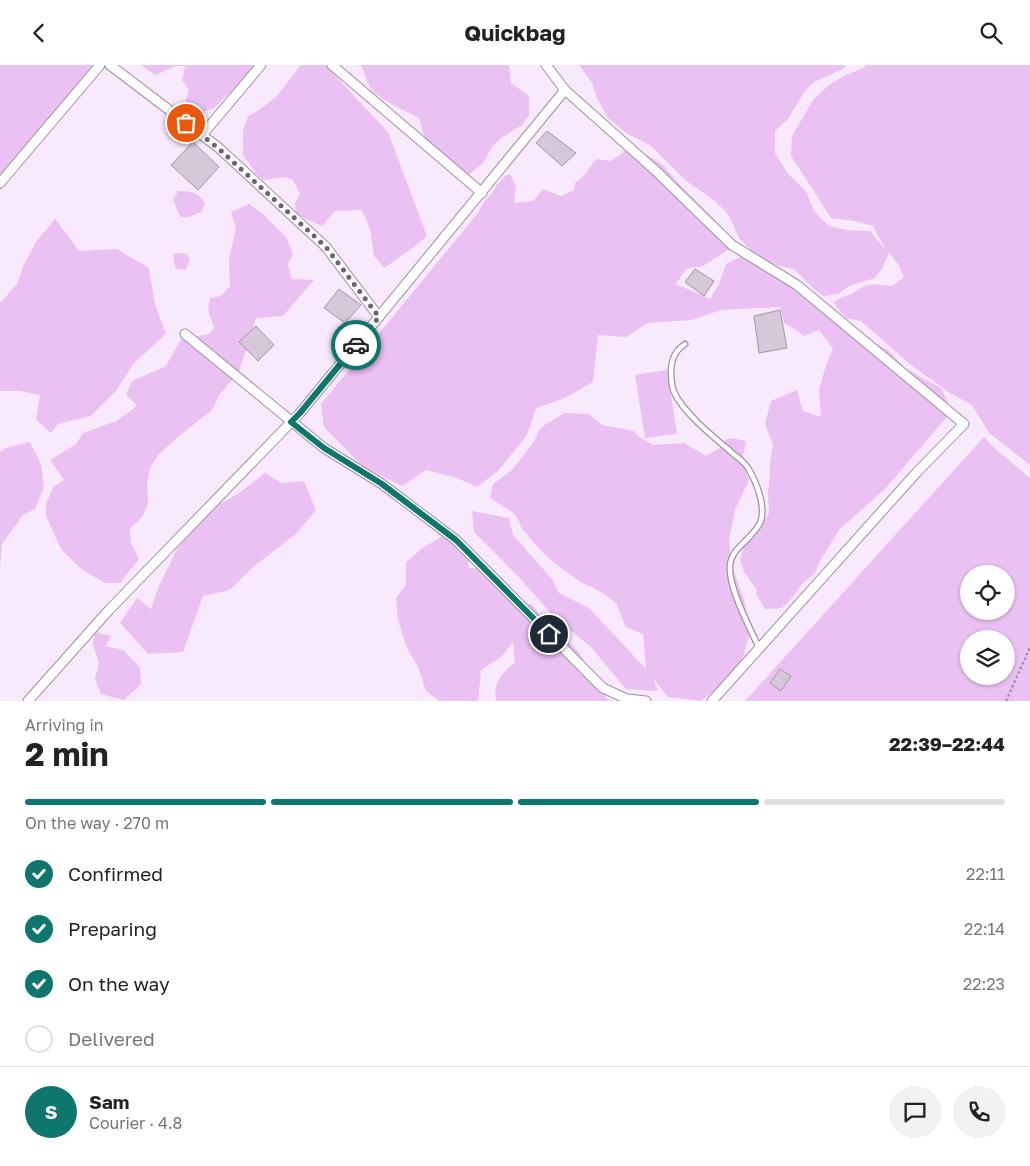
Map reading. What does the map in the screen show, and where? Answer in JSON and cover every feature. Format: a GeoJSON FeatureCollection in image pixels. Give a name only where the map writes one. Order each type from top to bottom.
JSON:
{"type":"FeatureCollection","features":[{"type":"Feature","properties":{"kind":"street"},"geometry":{"type":"LineString","coordinates":[[0,183],[100,65]]}},
{"type":"Feature","properties":{"kind":"street"},"geometry":{"type":"LineString","coordinates":[[110,65],[218,148],[326,247],[379,317]]}},
{"type":"Feature","properties":{"kind":"street"},"geometry":{"type":"LineString","coordinates":[[202,135],[261,65]]}},
{"type":"Feature","properties":{"kind":"street"},"geometry":{"type":"LineString","coordinates":[[332,65],[482,193]]}},
{"type":"Feature","properties":{"kind":"street"},"geometry":{"type":"LineString","coordinates":[[546,65],[565,90],[656,171],[732,245],[797,285],[964,424],[917,472],[712,701]]}},
{"type":"Feature","properties":{"kind":"street"},"geometry":{"type":"LineString","coordinates":[[28,701],[109,610],[300,413],[565,90]]}},
{"type":"Feature","properties":{"kind":"street"},"geometry":{"type":"LineString","coordinates":[[185,334],[324,448],[382,484],[456,540],[603,688],[627,699],[646,701]]}},
{"type":"Feature","properties":{"kind":"lane"},"geometry":{"type":"LineString","coordinates":[[685,344],[675,353],[672,361],[671,378],[674,393],[708,432],[747,466],[758,489],[761,522],[752,535],[733,555],[730,566],[736,596],[759,648]]}},
{"type":"Feature","properties":{"kind":"path"},"geometry":{"type":"LineString","coordinates":[[1006,701],[1030,647]]}},
{"type":"Feature","properties":{"kind":"shaded area"},"geometry":{"type":"Polygon","coordinates":[[[0,65],[95,65],[0,191],[0,65]]]}},
{"type":"Feature","properties":{"kind":"shaded area"},"geometry":{"type":"Polygon","coordinates":[[[141,65],[261,65],[214,108],[200,113],[185,102],[189,90],[182,80],[185,66],[176,66],[155,75],[141,65]]]}},
{"type":"Feature","properties":{"kind":"shaded area"},"geometry":{"type":"Polygon","coordinates":[[[301,65],[325,65],[388,132],[427,236],[384,268],[374,256],[370,229],[362,210],[335,211],[322,226],[308,220],[296,213],[295,204],[300,194],[293,180],[285,177],[263,180],[243,155],[243,131],[248,116],[277,96],[301,65]]]}},
{"type":"Feature","properties":{"kind":"shaded area"},"geometry":{"type":"Polygon","coordinates":[[[361,65],[509,65],[511,83],[529,96],[529,115],[522,125],[501,138],[491,148],[484,162],[466,177],[427,146],[419,118],[388,102],[373,91],[361,65]]]}},
{"type":"Feature","properties":{"kind":"shaded area"},"geometry":{"type":"Polygon","coordinates":[[[579,65],[847,65],[841,70],[814,82],[805,91],[788,119],[775,131],[775,153],[788,174],[806,191],[814,211],[829,226],[847,230],[870,231],[886,250],[873,226],[855,221],[831,218],[791,156],[792,136],[813,100],[829,85],[867,65],[1030,65],[1030,465],[989,433],[972,405],[950,393],[911,365],[861,321],[846,318],[833,302],[850,295],[864,286],[875,284],[892,286],[904,277],[899,265],[889,253],[882,269],[875,278],[849,286],[838,294],[823,296],[794,269],[776,265],[758,257],[739,238],[728,214],[714,200],[686,181],[651,146],[626,133],[608,118],[597,98],[592,83],[579,65]]]}},
{"type":"Feature","properties":{"kind":"shaded area"},"geometry":{"type":"Polygon","coordinates":[[[625,151],[649,156],[663,165],[722,229],[731,248],[703,266],[686,269],[676,284],[710,299],[719,284],[726,264],[744,255],[753,263],[782,275],[862,336],[888,350],[905,368],[941,388],[952,411],[885,489],[840,529],[819,562],[815,573],[803,583],[782,608],[765,609],[756,594],[757,590],[744,572],[740,559],[745,544],[757,533],[769,513],[768,493],[773,445],[765,424],[771,401],[797,390],[803,411],[821,417],[819,390],[833,349],[819,330],[804,336],[784,323],[780,307],[721,310],[691,320],[648,323],[626,337],[598,335],[593,382],[563,399],[536,408],[527,435],[499,470],[477,487],[457,478],[426,470],[402,486],[362,466],[324,427],[321,404],[478,213],[483,203],[505,176],[510,174],[516,186],[514,203],[533,201],[543,189],[561,196],[574,190],[575,183],[584,176],[596,159],[611,161],[625,151]]]}},
{"type":"Feature","properties":{"kind":"shaded area"},"geometry":{"type":"Polygon","coordinates":[[[178,191],[193,192],[199,196],[205,203],[201,212],[189,217],[181,217],[173,200],[178,191]]]}},
{"type":"Feature","properties":{"kind":"shaded area"},"geometry":{"type":"Polygon","coordinates":[[[249,204],[264,215],[286,237],[293,254],[288,264],[292,279],[314,280],[283,316],[256,318],[239,372],[220,394],[212,410],[159,454],[150,468],[147,484],[148,503],[143,516],[130,529],[131,543],[139,559],[120,583],[105,583],[81,569],[61,549],[46,516],[46,504],[54,486],[64,480],[50,460],[76,444],[83,433],[116,421],[137,406],[126,394],[132,381],[166,366],[181,339],[209,334],[214,328],[208,310],[210,298],[221,296],[230,286],[229,259],[236,228],[231,212],[249,204]]]}},
{"type":"Feature","properties":{"kind":"shaded area"},"geometry":{"type":"Polygon","coordinates":[[[55,219],[79,251],[117,249],[149,268],[155,304],[166,334],[134,363],[116,391],[91,416],[58,424],[51,433],[36,419],[40,395],[20,391],[0,391],[0,303],[17,284],[23,267],[36,242],[55,219]]]}},
{"type":"Feature","properties":{"kind":"shaded area"},"geometry":{"type":"Polygon","coordinates":[[[173,254],[187,254],[190,261],[185,270],[176,269],[173,254]]]}},
{"type":"Feature","properties":{"kind":"shaded area"},"geometry":{"type":"Polygon","coordinates":[[[667,370],[677,434],[645,438],[635,375],[667,370]]]}},
{"type":"Feature","properties":{"kind":"shaded area"},"geometry":{"type":"Polygon","coordinates":[[[564,413],[589,414],[602,425],[634,431],[638,436],[653,445],[684,443],[706,456],[720,448],[725,440],[731,438],[746,441],[742,461],[749,480],[735,510],[729,541],[731,563],[744,600],[751,631],[738,672],[701,701],[668,697],[653,678],[658,691],[626,689],[590,646],[556,619],[517,575],[474,532],[472,511],[509,518],[513,535],[552,579],[559,593],[589,608],[646,669],[643,634],[626,627],[616,603],[558,566],[541,551],[523,530],[515,514],[490,498],[493,484],[512,470],[533,443],[540,428],[564,413]]]}},
{"type":"Feature","properties":{"kind":"shaded area"},"geometry":{"type":"Polygon","coordinates":[[[984,437],[1030,478],[1030,701],[745,701],[984,437]]]}},
{"type":"Feature","properties":{"kind":"shaded area"},"geometry":{"type":"Polygon","coordinates":[[[30,442],[41,464],[44,487],[35,509],[23,515],[2,544],[0,569],[0,452],[5,448],[30,442]]]}},
{"type":"Feature","properties":{"kind":"shaded area"},"geometry":{"type":"Polygon","coordinates":[[[265,473],[282,483],[304,481],[316,510],[296,534],[253,567],[230,590],[203,596],[183,652],[148,654],[120,623],[137,598],[151,609],[158,588],[176,551],[199,517],[239,493],[265,473]]]}},
{"type":"Feature","properties":{"kind":"shaded area"},"geometry":{"type":"Polygon","coordinates":[[[445,535],[467,553],[469,568],[488,568],[502,582],[514,605],[532,604],[552,632],[570,643],[578,651],[607,699],[612,701],[496,701],[497,683],[506,670],[515,662],[513,642],[501,657],[481,670],[478,701],[440,701],[426,691],[418,667],[407,648],[398,620],[396,598],[406,585],[406,562],[424,547],[445,535]]]}},
{"type":"Feature","properties":{"kind":"shaded area"},"geometry":{"type":"Polygon","coordinates":[[[95,632],[111,636],[106,646],[123,650],[140,667],[141,684],[124,700],[101,694],[95,679],[99,662],[93,645],[95,632]]]}},
{"type":"Feature","properties":{"kind":"building"},"geometry":{"type":"Polygon","coordinates":[[[547,131],[576,153],[562,166],[536,143],[547,131]]]}},
{"type":"Feature","properties":{"kind":"building"},"geometry":{"type":"Polygon","coordinates":[[[193,142],[219,167],[198,190],[171,165],[193,142]]]}},
{"type":"Feature","properties":{"kind":"building"},"geometry":{"type":"Polygon","coordinates":[[[695,269],[714,281],[704,296],[685,282],[695,269]]]}},
{"type":"Feature","properties":{"kind":"building"},"geometry":{"type":"Polygon","coordinates":[[[339,289],[361,305],[345,323],[324,308],[339,289]]]}},
{"type":"Feature","properties":{"kind":"building"},"geometry":{"type":"Polygon","coordinates":[[[780,310],[787,348],[759,353],[754,316],[780,310]]]}},
{"type":"Feature","properties":{"kind":"building"},"geometry":{"type":"Polygon","coordinates":[[[256,326],[274,345],[258,361],[239,342],[256,326]]]}},
{"type":"Feature","properties":{"kind":"building"},"geometry":{"type":"Polygon","coordinates":[[[780,669],[791,676],[781,691],[770,683],[780,669]]]}},
{"type":"Feature","properties":{"kind":"way so far"},"geometry":{"type":"LineString","coordinates":[[186,123],[218,148],[326,247],[379,317],[356,345]]}},
{"type":"Feature","properties":{"kind":"route"},"geometry":{"type":"LineString","coordinates":[[356,345],[291,422],[324,448],[382,484],[456,540],[549,634]]}}]}
